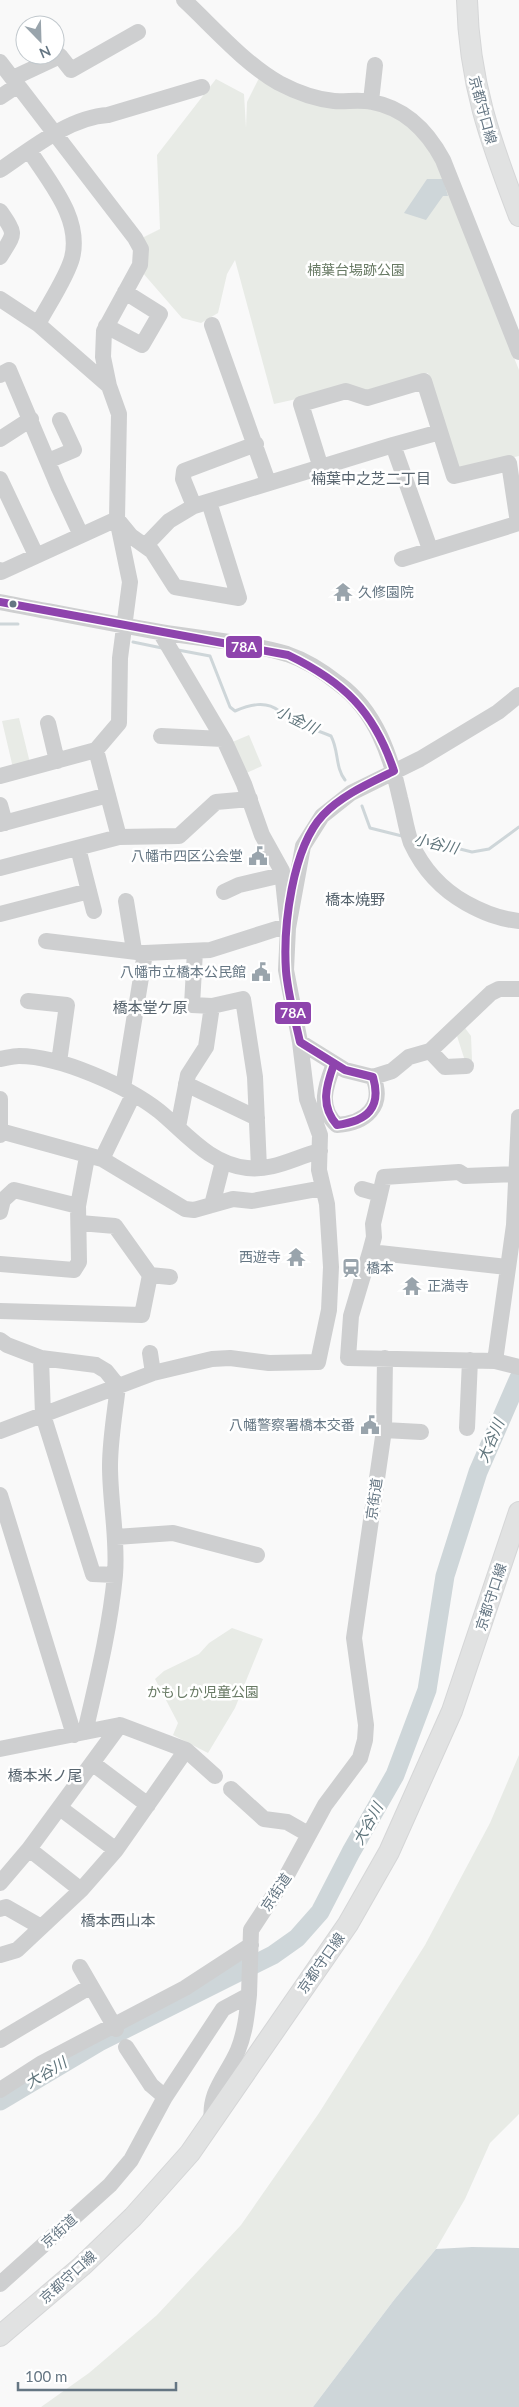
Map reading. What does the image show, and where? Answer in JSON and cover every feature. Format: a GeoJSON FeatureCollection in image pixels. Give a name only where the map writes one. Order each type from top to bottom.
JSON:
{"type":"FeatureCollection","features":[{"type":"Feature","properties":{"kind":"main road","name":"京都守口線"},"geometry":{"type":"LineString","coordinates":[[467,0],[468,34],[476,91],[494,152],[519,216]]}},
{"type":"Feature","properties":{"kind":"main road","name":"京都守口線"},"geometry":{"type":"LineString","coordinates":[[0,2336],[82,2266],[133,2217],[190,2153],[348,1924],[389,1852],[452,1711],[475,1650],[519,1512]]}},
{"type":"Feature","properties":{"kind":"street"},"geometry":{"type":"LineString","coordinates":[[184,0],[257,67],[279,83],[304,95],[332,101],[371,102],[402,114],[416,123],[431,138],[443,160],[519,352]]}},
{"type":"Feature","properties":{"kind":"street"},"geometry":{"type":"LineString","coordinates":[[0,97],[15,81],[60,56],[71,70],[138,32]]}},
{"type":"Feature","properties":{"kind":"street"},"geometry":{"type":"LineString","coordinates":[[0,62],[53,134],[135,238],[141,249],[140,265],[104,331],[103,357],[109,386],[119,414],[117,519],[130,582],[120,658],[119,724],[96,750],[0,776]]}},
{"type":"Feature","properties":{"kind":"street"},"geometry":{"type":"LineString","coordinates":[[371,102],[374,65]]}},
{"type":"Feature","properties":{"kind":"street"},"geometry":{"type":"LineString","coordinates":[[0,170],[53,134],[96,116],[108,116],[202,87]]}},
{"type":"Feature","properties":{"kind":"street"},"geometry":{"type":"LineString","coordinates":[[29,150],[68,213],[75,233],[72,259],[38,324]]}},
{"type":"Feature","properties":{"kind":"street"},"geometry":{"type":"LineString","coordinates":[[0,211],[13,230],[13,235],[0,257]]}},
{"type":"Feature","properties":{"kind":"street"},"geometry":{"type":"LineString","coordinates":[[106,326],[142,345],[160,314],[125,292]]}},
{"type":"Feature","properties":{"kind":"street"},"geometry":{"type":"LineString","coordinates":[[0,299],[38,324],[109,386]]}},
{"type":"Feature","properties":{"kind":"street"},"geometry":{"type":"LineString","coordinates":[[212,325],[268,482]]}},
{"type":"Feature","properties":{"kind":"street"},"geometry":{"type":"LineString","coordinates":[[0,375],[9,370],[81,535]]}},
{"type":"Feature","properties":{"kind":"street"},"geometry":{"type":"LineString","coordinates":[[321,468],[301,404],[346,391],[367,398],[424,381],[454,476],[509,463],[519,523],[402,559]]}},
{"type":"Feature","properties":{"kind":"street"},"geometry":{"type":"LineString","coordinates":[[0,439],[31,420]]}},
{"type":"Feature","properties":{"kind":"street"},"geometry":{"type":"LineString","coordinates":[[48,461],[74,450],[60,420]]}},
{"type":"Feature","properties":{"kind":"street"},"geometry":{"type":"LineString","coordinates":[[145,546],[169,521],[202,504],[268,482],[440,432]]}},
{"type":"Feature","properties":{"kind":"street"},"geometry":{"type":"LineString","coordinates":[[117,519],[132,536],[152,550],[176,587],[239,598],[202,504],[183,479],[184,471],[256,444]]}},
{"type":"Feature","properties":{"kind":"street"},"geometry":{"type":"LineString","coordinates":[[393,446],[430,549]]}},
{"type":"Feature","properties":{"kind":"street"},"geometry":{"type":"LineString","coordinates":[[0,479],[36,555]]}},
{"type":"Feature","properties":{"kind":"street"},"geometry":{"type":"LineString","coordinates":[[0,572],[117,519]]}},
{"type":"Feature","properties":{"kind":"street"},"geometry":{"type":"LineString","coordinates":[[0,602],[124,625],[166,642],[288,655],[318,669],[342,685],[364,710],[381,735],[394,771],[410,840],[418,857],[443,888],[490,916],[519,921]]}},
{"type":"Feature","properties":{"kind":"street"},"geometry":{"type":"LineString","coordinates":[[166,642],[223,739],[250,799],[262,834],[282,875],[288,928]]}},
{"type":"Feature","properties":{"kind":"street"},"geometry":{"type":"LineString","coordinates":[[0,1432],[153,1373],[212,1359],[230,1358],[269,1362],[318,1362],[329,1310],[330,1266],[327,1204],[319,1170],[320,1135],[307,1099],[300,1042],[286,970],[288,928],[303,846],[322,816],[350,793],[420,759],[498,712],[519,695]]}},
{"type":"Feature","properties":{"kind":"street"},"geometry":{"type":"LineString","coordinates":[[48,723],[57,761]]}},
{"type":"Feature","properties":{"kind":"street"},"geometry":{"type":"LineString","coordinates":[[161,736],[223,739]]}},
{"type":"Feature","properties":{"kind":"street"},"geometry":{"type":"LineString","coordinates":[[96,750],[119,837]]}},
{"type":"Feature","properties":{"kind":"street"},"geometry":{"type":"LineString","coordinates":[[0,805],[2,823],[108,796]]}},
{"type":"Feature","properties":{"kind":"street"},"geometry":{"type":"LineString","coordinates":[[0,868],[119,837],[179,836],[216,802],[250,799]]}},
{"type":"Feature","properties":{"kind":"street"},"geometry":{"type":"LineString","coordinates":[[78,848],[94,911]]}},
{"type":"Feature","properties":{"kind":"street"},"geometry":{"type":"LineString","coordinates":[[224,892],[240,885],[282,875]]}},
{"type":"Feature","properties":{"kind":"street"},"geometry":{"type":"LineString","coordinates":[[0,914],[89,891]]}},
{"type":"Feature","properties":{"kind":"street"},"geometry":{"type":"LineString","coordinates":[[0,1264],[74,1270],[80,1262],[78,1206],[95,1158],[128,1092],[139,951],[126,901]]}},
{"type":"Feature","properties":{"kind":"street"},"geometry":{"type":"LineString","coordinates":[[46,941],[139,951],[195,951],[210,950],[276,929],[288,928]]}},
{"type":"Feature","properties":{"kind":"street"},"geometry":{"type":"LineString","coordinates":[[195,951],[192,1005],[212,1006],[242,999],[255,1077],[259,1168]]}},
{"type":"Feature","properties":{"kind":"street"},"geometry":{"type":"LineString","coordinates":[[300,1042],[345,1070],[372,1077],[392,1071],[409,1057],[430,1051],[491,993],[499,989],[519,989]]}},
{"type":"Feature","properties":{"kind":"street"},"geometry":{"type":"LineString","coordinates":[[28,1001],[67,1006],[59,1062]]}},
{"type":"Feature","properties":{"kind":"street"},"geometry":{"type":"LineString","coordinates":[[178,1127],[188,1075],[206,1047],[212,1006]]}},
{"type":"Feature","properties":{"kind":"street"},"geometry":{"type":"LineString","coordinates":[[430,1051],[445,1067],[466,1066]]}},
{"type":"Feature","properties":{"kind":"street"},"geometry":{"type":"LineString","coordinates":[[0,1059],[18,1056],[59,1062],[128,1092],[156,1109],[178,1127],[198,1148],[223,1162],[246,1168],[259,1168],[283,1165],[320,1150]]}},
{"type":"Feature","properties":{"kind":"street"},"geometry":{"type":"LineString","coordinates":[[334,1064],[326,1085],[324,1099],[331,1120],[337,1125],[352,1124],[359,1120],[367,1114],[377,1101],[377,1088],[372,1077]]}},
{"type":"Feature","properties":{"kind":"street"},"geometry":{"type":"LineString","coordinates":[[186,1084],[257,1118]]}},
{"type":"Feature","properties":{"kind":"street"},"geometry":{"type":"LineString","coordinates":[[0,1099],[0,1135]]}},
{"type":"Feature","properties":{"kind":"street"},"geometry":{"type":"LineString","coordinates":[[495,1361],[514,1225],[519,1117]]}},
{"type":"Feature","properties":{"kind":"street"},"geometry":{"type":"LineString","coordinates":[[0,1131],[95,1158],[185,1209],[194,1210],[233,1199],[252,1201],[323,1188]]}},
{"type":"Feature","properties":{"kind":"street"},"geometry":{"type":"LineString","coordinates":[[212,1205],[223,1162]]}},
{"type":"Feature","properties":{"kind":"street"},"geometry":{"type":"LineString","coordinates":[[516,1174],[465,1176],[459,1172],[384,1178],[373,1224],[374,1237],[351,1316],[348,1358],[495,1361],[517,1366]]}},
{"type":"Feature","properties":{"kind":"street"},"geometry":{"type":"LineString","coordinates":[[362,1189],[380,1194]]}},
{"type":"Feature","properties":{"kind":"street"},"geometry":{"type":"LineString","coordinates":[[0,1212],[4,1200],[14,1190],[78,1206]]}},
{"type":"Feature","properties":{"kind":"street"},"geometry":{"type":"LineString","coordinates":[[80,1223],[115,1226],[150,1275],[170,1278]]}},
{"type":"Feature","properties":{"kind":"street"},"geometry":{"type":"LineString","coordinates":[[370,1252],[507,1267]]}},
{"type":"Feature","properties":{"kind":"street"},"geometry":{"type":"LineString","coordinates":[[0,1311],[142,1316],[150,1275]]}},
{"type":"Feature","properties":{"kind":"street"},"geometry":{"type":"LineString","coordinates":[[0,1340],[7,1345],[41,1358],[96,1364],[118,1386]]}},
{"type":"Feature","properties":{"kind":"street"},"geometry":{"type":"LineString","coordinates":[[150,1353],[153,1373]]}},
{"type":"Feature","properties":{"kind":"street"},"geometry":{"type":"LineString","coordinates":[[41,1358],[43,1415],[93,1574],[114,1575]]}},
{"type":"Feature","properties":{"kind":"street","name":"京街道"},"geometry":{"type":"LineString","coordinates":[[212,2122],[210,2110],[212,2098],[238,2049],[246,2020],[250,1990],[251,1930],[287,1876],[325,1804],[360,1758],[365,1740],[366,1726],[354,1638],[384,1430],[385,1358]]}},
{"type":"Feature","properties":{"kind":"street"},"geometry":{"type":"LineString","coordinates":[[467,1428],[470,1360]]}},
{"type":"Feature","properties":{"kind":"street"},"geometry":{"type":"LineString","coordinates":[[80,1733],[107,1635],[114,1575],[116,1537],[111,1509],[110,1464],[118,1386]]}},
{"type":"Feature","properties":{"kind":"street"},"geometry":{"type":"LineString","coordinates":[[384,1430],[421,1432]]}},
{"type":"Feature","properties":{"kind":"street"},"geometry":{"type":"LineString","coordinates":[[0,1495],[80,1733]]}},
{"type":"Feature","properties":{"kind":"street"},"geometry":{"type":"LineString","coordinates":[[116,1537],[173,1533],[257,1556]]}},
{"type":"Feature","properties":{"kind":"street"},"geometry":{"type":"LineString","coordinates":[[41,1927],[3,1908],[0,1883],[29,1849],[120,1725]]}},
{"type":"Feature","properties":{"kind":"street"},"geometry":{"type":"LineString","coordinates":[[0,1747],[120,1725],[186,1750],[215,1776]]}},
{"type":"Feature","properties":{"kind":"street"},"geometry":{"type":"LineString","coordinates":[[0,1955],[17,1950],[81,1890],[116,1850],[186,1750]]}},
{"type":"Feature","properties":{"kind":"street"},"geometry":{"type":"LineString","coordinates":[[92,1762],[148,1805]]}},
{"type":"Feature","properties":{"kind":"street"},"geometry":{"type":"LineString","coordinates":[[231,1789],[264,1818],[287,1822],[308,1834]]}},
{"type":"Feature","properties":{"kind":"street"},"geometry":{"type":"LineString","coordinates":[[60,1808],[116,1850]]}},
{"type":"Feature","properties":{"kind":"street"},"geometry":{"type":"LineString","coordinates":[[29,1849],[81,1890]]}},
{"type":"Feature","properties":{"kind":"street"},"geometry":{"type":"LineString","coordinates":[[0,2090],[42,2063],[251,1953]]}},
{"type":"Feature","properties":{"kind":"street"},"geometry":{"type":"LineString","coordinates":[[80,1967],[115,2026]]}},
{"type":"Feature","properties":{"kind":"street"},"geometry":{"type":"LineString","coordinates":[[0,2040],[91,1986]]}},
{"type":"Feature","properties":{"kind":"street","name":"京街道"},"geometry":{"type":"LineString","coordinates":[[0,2284],[110,2185],[130,2160],[164,2097],[223,2009],[250,1990]]}},
{"type":"Feature","properties":{"kind":"street"},"geometry":{"type":"LineString","coordinates":[[126,2047],[150,2085],[164,2097]]}},
{"type":"Feature","properties":{"kind":"green space","name":"楠葉台場跡公園"},"geometry":{"type":"Polygon","coordinates":[[[260,76],[364,108],[389,113],[427,140],[519,370],[519,456],[463,469],[455,464],[428,373],[365,393],[346,388],[274,404],[235,260],[227,274],[218,313],[201,323],[182,318],[142,272],[144,237],[160,229],[157,155],[216,79],[244,94],[246,128],[247,102],[260,76]]]}},
{"type":"Feature","properties":{"kind":"green space"},"geometry":{"type":"Polygon","coordinates":[[[19,718],[30,763],[13,768],[2,721],[19,718]]]}},
{"type":"Feature","properties":{"kind":"green space"},"geometry":{"type":"Polygon","coordinates":[[[249,735],[262,766],[244,774],[230,743],[249,735]]]}},
{"type":"Feature","properties":{"kind":"green space"},"geometry":{"type":"Polygon","coordinates":[[[465,1028],[471,1036],[472,1060],[465,1061],[457,1036],[465,1028]]]}},
{"type":"Feature","properties":{"kind":"green space","name":"かもしか児童公園"},"geometry":{"type":"Polygon","coordinates":[[[232,1628],[263,1639],[235,1708],[208,1753],[173,1735],[178,1723],[155,1679],[164,1671],[199,1654],[209,1643],[232,1628]]]}},
{"type":"Feature","properties":{"kind":"green space"},"geometry":{"type":"Polygon","coordinates":[[[519,1755],[519,2114],[490,2143],[465,2199],[436,2249],[394,2300],[313,2407],[41,2407],[89,2373],[157,2315],[241,2225],[319,2113],[425,1945],[490,1823],[519,1755]]]}},
{"type":"Feature","properties":{"kind":"shaded area"},"geometry":{"type":"Polygon","coordinates":[[[427,179],[443,179],[448,196],[443,196],[426,220],[404,213],[427,179]]]}},
{"type":"Feature","properties":{"kind":"shaded area"},"geometry":{"type":"Polygon","coordinates":[[[472,2247],[519,2248],[519,2407],[313,2407],[394,2300],[436,2249],[472,2247]]]}},
{"type":"Feature","properties":{"kind":"waterway","name":"小金川"},"geometry":{"type":"LineString","coordinates":[[0,624],[18,624]]}},
{"type":"Feature","properties":{"kind":"waterway","name":"小金川"},"geometry":{"type":"LineString","coordinates":[[133,642],[162,648]]}},
{"type":"Feature","properties":{"kind":"waterway","name":"小金川"},"geometry":{"type":"LineString","coordinates":[[178,650],[210,656],[230,707],[235,711],[252,705],[269,706],[295,723],[331,736],[340,770],[345,780]]}},
{"type":"Feature","properties":{"kind":"waterway","name":"小谷川"},"geometry":{"type":"LineString","coordinates":[[362,806],[370,828],[402,836]]}},
{"type":"Feature","properties":{"kind":"waterway","name":"小谷川"},"geometry":{"type":"LineString","coordinates":[[416,838],[472,852],[489,849],[519,827]]}},
{"type":"Feature","properties":{"kind":"waterway","name":"大谷川"},"geometry":{"type":"LineString","coordinates":[[0,2101],[99,2042],[273,1955],[297,1938],[320,1912],[351,1852],[395,1775],[427,1690],[445,1576],[478,1472],[519,1378]]}},
{"type":"Feature","properties":{"kind":"transit line","name":"78A"},"geometry":{"type":"LineString","coordinates":[[0,602],[288,655],[308,665],[341,688],[366,715],[377,731],[394,771],[339,801],[323,815],[312,829],[297,867],[288,911],[286,933],[287,980],[300,1042],[345,1070],[373,1077],[375,1097],[370,1111],[357,1120],[337,1125],[328,1111],[326,1103],[327,1088],[334,1064]]}},
{"type":"Feature","properties":{"kind":"place","name":"久修園院"},"geometry":{"type":"Point","coordinates":[343,592]}},
{"type":"Feature","properties":{"kind":"place","name":"八幡市四区公会堂"},"geometry":{"type":"Point","coordinates":[258,856]}},
{"type":"Feature","properties":{"kind":"place","name":"八幡市立橋本公民館"},"geometry":{"type":"Point","coordinates":[261,972]}},
{"type":"Feature","properties":{"kind":"place","name":"西遊寺"},"geometry":{"type":"Point","coordinates":[296,1257]}},
{"type":"Feature","properties":{"kind":"place","name":"橋本"},"geometry":{"type":"Point","coordinates":[351,1268]}},
{"type":"Feature","properties":{"kind":"place","name":"正満寺"},"geometry":{"type":"Point","coordinates":[412,1286]}},
{"type":"Feature","properties":{"kind":"place","name":"八幡警察署橋本交番"},"geometry":{"type":"Point","coordinates":[370,1425]}},
{"type":"Feature","properties":{"kind":"district","name":"楠葉中之芝二丁目"},"geometry":{"type":"Point","coordinates":[371,479]}},
{"type":"Feature","properties":{"kind":"district","name":"橋本焼野"},"geometry":{"type":"Point","coordinates":[355,900]}},
{"type":"Feature","properties":{"kind":"district","name":"橋本堂ケ原"},"geometry":{"type":"Point","coordinates":[150,1008]}},
{"type":"Feature","properties":{"kind":"district","name":"橋本米ノ尾"},"geometry":{"type":"Point","coordinates":[45,1776]}},
{"type":"Feature","properties":{"kind":"district","name":"橋本西山本"},"geometry":{"type":"Point","coordinates":[118,1921]}}]}
